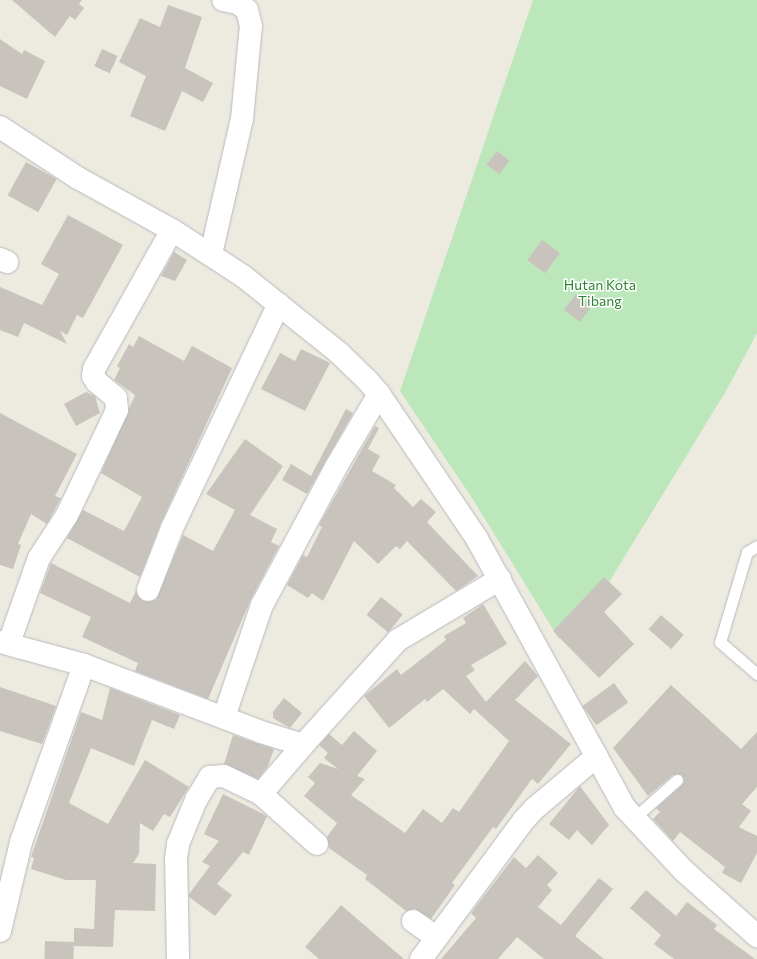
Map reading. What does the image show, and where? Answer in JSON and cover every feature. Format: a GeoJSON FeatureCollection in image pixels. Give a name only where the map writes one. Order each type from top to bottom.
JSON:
{"type":"FeatureCollection","features":[{"type":"Feature","properties":{"kind":"street"},"geometry":{"type":"LineString","coordinates":[[211,254],[242,119],[251,26],[247,10],[238,3],[223,0]]}},
{"type":"Feature","properties":{"kind":"street"},"geometry":{"type":"LineString","coordinates":[[0,127],[78,178],[172,230],[211,254],[279,304],[339,353],[379,394],[477,539],[597,756],[634,819],[684,871],[757,936]]}},
{"type":"Feature","properties":{"kind":"street"},"geometry":{"type":"LineString","coordinates":[[172,230],[94,369],[93,376],[97,382],[116,398],[117,410],[67,515],[39,558],[4,642],[84,665],[261,732],[303,745]]}},
{"type":"Feature","properties":{"kind":"street"},"geometry":{"type":"LineString","coordinates":[[148,590],[172,528],[279,304]]}},
{"type":"Feature","properties":{"kind":"street"},"geometry":{"type":"LineString","coordinates":[[224,717],[262,606],[336,467],[379,394]]}},
{"type":"Feature","properties":{"kind":"street"},"geometry":{"type":"LineString","coordinates":[[261,794],[398,640],[500,579]]}},
{"type":"Feature","properties":{"kind":"street"},"geometry":{"type":"LineString","coordinates":[[0,931],[21,842],[84,665]]}},
{"type":"Feature","properties":{"kind":"street"},"geometry":{"type":"LineString","coordinates":[[421,959],[534,809],[597,756]]}},
{"type":"Feature","properties":{"kind":"street"},"geometry":{"type":"LineString","coordinates":[[178,959],[176,859],[184,823],[205,783],[215,775],[236,780],[261,794],[317,844]]}},
{"type":"Feature","properties":{"kind":"street"},"geometry":{"type":"LineString","coordinates":[[413,921],[437,938]]}},
{"type":"Feature","properties":{"kind":"lane"},"geometry":{"type":"LineString","coordinates":[[757,546],[747,552],[720,642],[757,674]]}},
{"type":"Feature","properties":{"kind":"lane"},"geometry":{"type":"LineString","coordinates":[[634,819],[677,780]]}},
{"type":"Feature","properties":{"kind":"green space","name":"Hutan Kota Tibang"},"geometry":{"type":"Polygon","coordinates":[[[533,0],[757,0],[757,333],[726,391],[592,610],[559,639],[472,498],[400,391],[533,0]]]}},
{"type":"Feature","properties":{"kind":"building"},"geometry":{"type":"Polygon","coordinates":[[[12,0],[82,0],[79,4],[84,8],[75,20],[70,16],[55,37],[12,0]]]}},
{"type":"Feature","properties":{"kind":"building"},"geometry":{"type":"Polygon","coordinates":[[[168,5],[202,17],[185,68],[213,83],[203,102],[182,91],[165,131],[130,116],[146,76],[119,62],[140,18],[160,27],[168,5]]]}},
{"type":"Feature","properties":{"kind":"building"},"geometry":{"type":"Polygon","coordinates":[[[0,39],[22,54],[24,50],[45,61],[27,99],[0,86],[0,39]]]}},
{"type":"Feature","properties":{"kind":"building"},"geometry":{"type":"Polygon","coordinates":[[[102,49],[118,56],[110,73],[94,66],[102,49]]]}},
{"type":"Feature","properties":{"kind":"building"},"geometry":{"type":"Polygon","coordinates":[[[497,151],[510,161],[499,174],[487,164],[497,151]]]}},
{"type":"Feature","properties":{"kind":"building"},"geometry":{"type":"Polygon","coordinates":[[[26,162],[57,179],[38,212],[8,195],[26,162]]]}},
{"type":"Feature","properties":{"kind":"building"},"geometry":{"type":"Polygon","coordinates":[[[68,215],[123,245],[83,318],[77,315],[67,335],[60,331],[67,344],[24,323],[18,337],[0,330],[0,287],[42,305],[59,274],[41,264],[68,215]]]}},
{"type":"Feature","properties":{"kind":"building"},"geometry":{"type":"Polygon","coordinates":[[[542,240],[560,253],[545,273],[527,260],[542,240]]]}},
{"type":"Feature","properties":{"kind":"building"},"geometry":{"type":"Polygon","coordinates":[[[174,252],[187,260],[175,281],[161,276],[174,252]]]}},
{"type":"Feature","properties":{"kind":"building"},"geometry":{"type":"Polygon","coordinates":[[[576,294],[592,306],[580,322],[564,310],[576,294]]]}},
{"type":"Feature","properties":{"kind":"building"},"geometry":{"type":"Polygon","coordinates":[[[139,336],[184,361],[192,346],[232,368],[161,523],[140,577],[67,538],[83,510],[124,531],[142,497],[101,473],[135,395],[114,380],[120,368],[117,366],[129,344],[133,347],[139,336]]]}},
{"type":"Feature","properties":{"kind":"building"},"geometry":{"type":"Polygon","coordinates":[[[301,349],[330,363],[305,411],[261,389],[280,353],[295,361],[301,349]]]}},
{"type":"Feature","properties":{"kind":"building"},"geometry":{"type":"Polygon","coordinates":[[[86,392],[95,396],[100,413],[76,426],[64,404],[86,392]]]}},
{"type":"Feature","properties":{"kind":"building"},"geometry":{"type":"Polygon","coordinates":[[[346,409],[353,413],[307,494],[282,480],[291,464],[311,476],[346,409]]]}},
{"type":"Feature","properties":{"kind":"building"},"geometry":{"type":"Polygon","coordinates":[[[0,413],[77,454],[55,496],[61,498],[47,524],[31,514],[18,544],[21,545],[13,569],[0,565],[0,413]]]}},
{"type":"Feature","properties":{"kind":"building"},"geometry":{"type":"Polygon","coordinates":[[[375,426],[379,428],[368,449],[380,456],[372,471],[396,485],[394,488],[413,507],[421,499],[436,512],[427,522],[478,576],[456,591],[407,541],[400,549],[396,546],[378,564],[354,541],[323,601],[312,593],[308,598],[287,585],[303,555],[307,557],[322,527],[319,525],[375,426]]]}},
{"type":"Feature","properties":{"kind":"building"},"geometry":{"type":"Polygon","coordinates":[[[245,439],[283,466],[250,515],[277,529],[271,542],[279,546],[251,599],[208,699],[135,671],[138,663],[82,637],[91,617],[40,593],[51,563],[130,603],[136,591],[143,601],[156,600],[183,535],[213,551],[235,510],[206,494],[245,439]]]}},
{"type":"Feature","properties":{"kind":"building"},"geometry":{"type":"Polygon","coordinates":[[[604,577],[622,594],[604,612],[634,644],[599,678],[553,631],[604,577]]]}},
{"type":"Feature","properties":{"kind":"building"},"geometry":{"type":"Polygon","coordinates":[[[381,597],[403,615],[388,632],[367,615],[381,597]]]}},
{"type":"Feature","properties":{"kind":"building"},"geometry":{"type":"Polygon","coordinates":[[[483,604],[507,644],[471,665],[475,670],[466,676],[486,702],[525,661],[538,676],[515,700],[571,744],[538,784],[532,779],[496,829],[493,827],[452,883],[455,885],[431,919],[415,909],[406,911],[365,879],[367,875],[329,848],[327,837],[337,823],[304,796],[315,783],[308,777],[320,763],[338,769],[324,758],[328,753],[319,745],[329,734],[342,745],[354,731],[377,751],[357,776],[365,779],[351,795],[405,833],[423,809],[442,823],[453,808],[459,812],[509,741],[474,709],[470,714],[443,689],[427,702],[425,699],[389,728],[364,696],[397,669],[401,675],[446,640],[444,636],[466,623],[463,618],[483,604]]]}},
{"type":"Feature","properties":{"kind":"building"},"geometry":{"type":"Polygon","coordinates":[[[661,615],[684,635],[671,649],[649,629],[661,615]]]}},
{"type":"Feature","properties":{"kind":"building"},"geometry":{"type":"Polygon","coordinates":[[[614,683],[628,702],[597,725],[582,706],[614,683]]]}},
{"type":"Feature","properties":{"kind":"building"},"geometry":{"type":"Polygon","coordinates":[[[671,685],[741,749],[757,732],[757,787],[742,804],[751,811],[739,827],[757,836],[757,853],[741,883],[722,873],[725,867],[680,832],[673,841],[653,819],[660,812],[656,808],[682,785],[682,775],[673,775],[648,796],[613,748],[671,685]]]}},
{"type":"Feature","properties":{"kind":"building"},"geometry":{"type":"Polygon","coordinates":[[[0,687],[56,706],[42,744],[0,731],[0,687]]]}},
{"type":"Feature","properties":{"kind":"building"},"geometry":{"type":"Polygon","coordinates":[[[110,688],[180,715],[174,729],[152,720],[134,766],[91,748],[69,803],[108,824],[145,760],[189,787],[170,817],[164,814],[153,831],[140,823],[139,854],[133,863],[156,864],[155,911],[115,910],[113,947],[74,946],[74,928],[94,929],[96,880],[66,880],[31,869],[34,858],[31,857],[81,712],[102,720],[110,688]]]}},
{"type":"Feature","properties":{"kind":"building"},"geometry":{"type":"Polygon","coordinates":[[[284,698],[302,713],[290,728],[273,718],[273,712],[284,698]]]}},
{"type":"Feature","properties":{"kind":"building"},"geometry":{"type":"Polygon","coordinates":[[[233,735],[274,749],[268,766],[258,779],[224,764],[233,735]]]}},
{"type":"Feature","properties":{"kind":"building"},"geometry":{"type":"Polygon","coordinates":[[[580,786],[609,825],[592,845],[577,830],[569,840],[549,824],[580,786]]]}},
{"type":"Feature","properties":{"kind":"building"},"geometry":{"type":"Polygon","coordinates":[[[223,794],[267,816],[249,855],[243,852],[217,884],[232,895],[215,916],[189,897],[189,894],[210,866],[202,862],[219,841],[204,834],[223,794]]]}},
{"type":"Feature","properties":{"kind":"building"},"geometry":{"type":"Polygon","coordinates":[[[538,855],[558,873],[547,885],[552,890],[538,907],[561,925],[599,878],[613,889],[575,936],[604,959],[544,959],[517,937],[498,959],[441,959],[476,918],[471,913],[514,857],[526,868],[538,855]]]}},
{"type":"Feature","properties":{"kind":"building"},"geometry":{"type":"Polygon","coordinates":[[[646,890],[676,916],[687,902],[717,925],[714,929],[755,959],[674,959],[654,944],[661,935],[630,908],[646,890]]]}},
{"type":"Feature","properties":{"kind":"building"},"geometry":{"type":"Polygon","coordinates":[[[341,905],[404,959],[319,959],[305,947],[341,905]]]}},
{"type":"Feature","properties":{"kind":"building"},"geometry":{"type":"Polygon","coordinates":[[[45,941],[74,942],[73,959],[44,959],[45,941]]]}}]}
